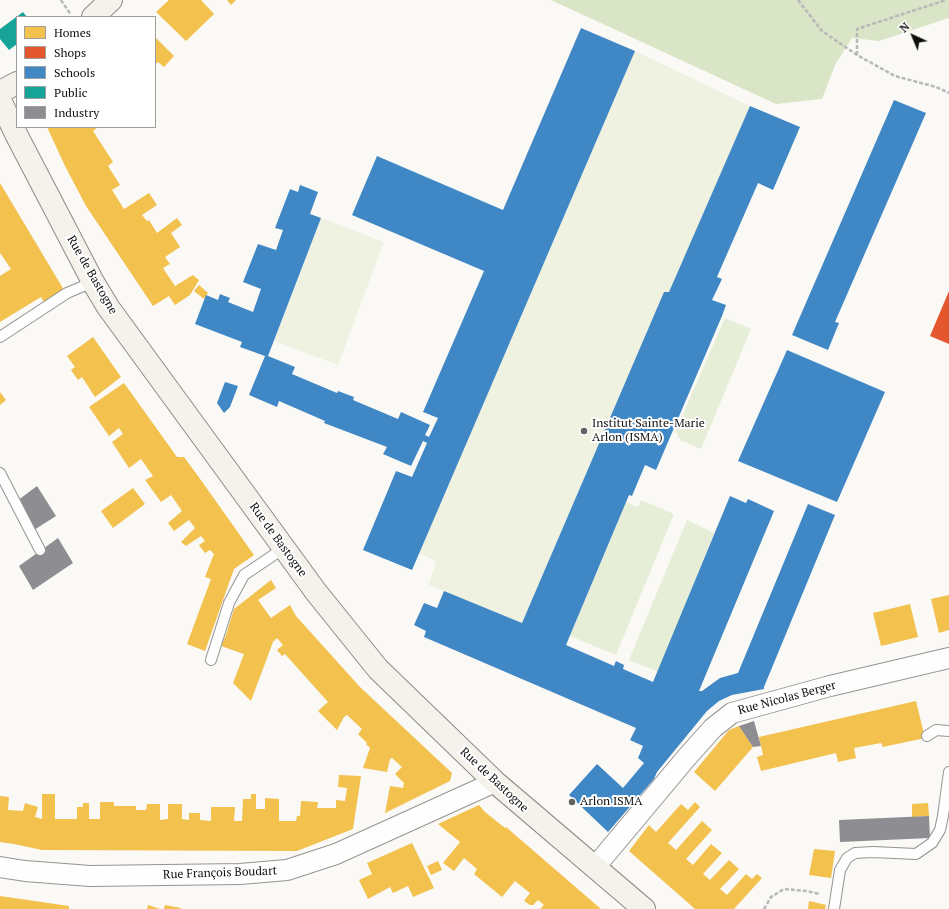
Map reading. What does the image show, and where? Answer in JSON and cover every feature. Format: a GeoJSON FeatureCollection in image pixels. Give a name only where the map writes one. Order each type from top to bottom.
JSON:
{"type":"FeatureCollection","features":[{"type":"Feature","properties":{"kind":"main road"},"geometry":{"type":"LineString","coordinates":[[94,16],[111,0]]}},
{"type":"Feature","properties":{"kind":"main road"},"geometry":{"type":"LineString","coordinates":[[0,92],[16,84]]}},
{"type":"Feature","properties":{"kind":"main road","name":"Rue de Bastogne"},"geometry":{"type":"LineString","coordinates":[[0,100],[16,134],[93,282],[108,307],[316,592],[378,669],[495,782],[644,909]]}},
{"type":"Feature","properties":{"kind":"street","name":"Rue Nicolas Berger"},"geometry":{"type":"LineString","coordinates":[[595,867],[687,757],[713,728],[732,713],[830,686],[949,658]]}},
{"type":"Feature","properties":{"kind":"street","name":"Rue François Boudart"},"geometry":{"type":"LineString","coordinates":[[0,867],[25,871],[90,876],[240,874],[287,870],[336,854],[495,782]]}},
{"type":"Feature","properties":{"kind":"lane"},"geometry":{"type":"LineString","coordinates":[[0,337],[67,293],[93,282]]}},
{"type":"Feature","properties":{"kind":"lane"},"geometry":{"type":"LineString","coordinates":[[0,473],[40,550]]}},
{"type":"Feature","properties":{"kind":"lane"},"geometry":{"type":"LineString","coordinates":[[211,660],[229,603],[244,575],[284,548]]}},
{"type":"Feature","properties":{"kind":"lane"},"geometry":{"type":"LineString","coordinates":[[927,736],[936,730],[949,732]]}},
{"type":"Feature","properties":{"kind":"lane"},"geometry":{"type":"LineString","coordinates":[[834,909],[840,870],[847,858],[855,854],[873,852],[916,854],[932,842],[940,830],[949,772]]}},
{"type":"Feature","properties":{"kind":"path"},"geometry":{"type":"LineString","coordinates":[[61,0],[72,16]]}},
{"type":"Feature","properties":{"kind":"path"},"geometry":{"type":"LineString","coordinates":[[798,0],[822,31],[857,55],[895,76],[949,93]]}},
{"type":"Feature","properties":{"kind":"path"},"geometry":{"type":"LineString","coordinates":[[857,55],[857,29],[946,0]]}},
{"type":"Feature","properties":{"kind":"path"},"geometry":{"type":"LineString","coordinates":[[764,909],[771,897],[784,889],[806,891],[836,898]]}},
{"type":"Feature","properties":{"kind":"green space"},"geometry":{"type":"Polygon","coordinates":[[[551,0],[949,0],[949,18],[879,41],[852,38],[835,65],[822,99],[776,104],[551,0]]]}},
{"type":"Feature","properties":{"kind":"green space"},"geometry":{"type":"Polygon","coordinates":[[[635,51],[750,106],[669,292],[664,292],[522,623],[429,585],[436,561],[419,553],[635,51]]]}},
{"type":"Feature","properties":{"kind":"green space"},"geometry":{"type":"Polygon","coordinates":[[[321,218],[384,242],[338,365],[274,341],[321,218]]]}},
{"type":"Feature","properties":{"kind":"green space"},"geometry":{"type":"Polygon","coordinates":[[[725,318],[751,329],[701,449],[680,440],[681,438],[677,437],[678,434],[675,432],[725,318]]]}},
{"type":"Feature","properties":{"kind":"green space"},"geometry":{"type":"Polygon","coordinates":[[[641,500],[674,514],[616,655],[570,636],[626,502],[638,507],[641,500]]]}},
{"type":"Feature","properties":{"kind":"green space"},"geometry":{"type":"Polygon","coordinates":[[[687,520],[714,533],[658,672],[629,660],[687,520]]]}},
{"type":"Feature","properties":{"kind":"building: Homes"},"geometry":{"type":"Polygon","coordinates":[[[169,0],[201,0],[214,14],[186,41],[156,12],[169,0]]]}},
{"type":"Feature","properties":{"kind":"building: Homes"},"geometry":{"type":"Polygon","coordinates":[[[227,0],[236,0],[231,5],[227,0]]]}},
{"type":"Feature","properties":{"kind":"building: Homes"},"geometry":{"type":"Polygon","coordinates":[[[156,38],[174,56],[164,67],[158,62],[156,64],[156,38]]]}},
{"type":"Feature","properties":{"kind":"building: Homes"},"geometry":{"type":"Polygon","coordinates":[[[47,128],[97,128],[93,131],[113,162],[108,166],[120,185],[112,190],[124,209],[149,193],[157,205],[142,215],[147,221],[149,220],[157,233],[177,218],[182,225],[171,233],[180,247],[165,257],[170,264],[163,268],[175,286],[193,275],[199,280],[190,295],[175,305],[169,296],[153,306],[86,206],[47,128]]]}},
{"type":"Feature","properties":{"kind":"building: Homes"},"geometry":{"type":"Polygon","coordinates":[[[0,183],[64,290],[44,302],[41,297],[0,322],[0,276],[11,269],[0,253],[0,183]]]}},
{"type":"Feature","properties":{"kind":"building: Homes"},"geometry":{"type":"Polygon","coordinates":[[[199,285],[208,293],[204,299],[194,291],[199,285]]]}},
{"type":"Feature","properties":{"kind":"building: Homes"},"geometry":{"type":"Polygon","coordinates":[[[93,337],[121,377],[95,397],[82,377],[78,380],[71,370],[75,367],[67,356],[93,337]]]}},
{"type":"Feature","properties":{"kind":"building: Homes"},"geometry":{"type":"Polygon","coordinates":[[[124,383],[177,457],[184,457],[254,555],[234,569],[205,651],[187,644],[211,579],[205,577],[214,554],[210,550],[205,553],[199,545],[205,541],[201,536],[186,546],[181,542],[195,528],[189,520],[174,531],[168,523],[182,511],[171,495],[161,502],[145,480],[153,476],[141,459],[129,468],[112,442],[123,434],[119,428],[109,436],[89,407],[124,383]]]}},
{"type":"Feature","properties":{"kind":"building: Homes"},"geometry":{"type":"Polygon","coordinates":[[[0,392],[6,400],[0,405],[0,392]]]}},
{"type":"Feature","properties":{"kind":"building: Homes"},"geometry":{"type":"Polygon","coordinates":[[[133,488],[145,504],[113,528],[101,511],[133,488]]]}},
{"type":"Feature","properties":{"kind":"building: Homes"},"geometry":{"type":"Polygon","coordinates":[[[271,580],[276,588],[258,600],[271,618],[290,605],[296,616],[360,687],[452,773],[450,781],[385,813],[390,786],[403,788],[404,783],[395,774],[402,767],[392,758],[390,759],[387,772],[363,768],[370,748],[358,734],[362,729],[347,715],[344,717],[337,730],[318,711],[328,702],[285,654],[282,656],[277,650],[283,645],[277,638],[273,642],[251,701],[233,683],[244,654],[221,646],[234,609],[271,580]]]}},
{"type":"Feature","properties":{"kind":"building: Homes"},"geometry":{"type":"Polygon","coordinates":[[[949,595],[949,630],[939,633],[931,599],[949,595]]]}},
{"type":"Feature","properties":{"kind":"building: Homes"},"geometry":{"type":"Polygon","coordinates":[[[910,604],[918,637],[881,646],[873,613],[910,604]]]}},
{"type":"Feature","properties":{"kind":"building: Homes"},"geometry":{"type":"Polygon","coordinates":[[[916,701],[925,738],[883,747],[881,743],[854,748],[856,758],[838,762],[836,753],[761,771],[757,757],[763,755],[759,737],[916,701]]]}},
{"type":"Feature","properties":{"kind":"building: Homes"},"geometry":{"type":"Polygon","coordinates":[[[739,726],[753,747],[715,791],[694,772],[729,730],[739,726]]]}},
{"type":"Feature","properties":{"kind":"building: Homes"},"geometry":{"type":"Polygon","coordinates":[[[339,775],[361,776],[353,829],[297,851],[42,850],[0,842],[0,796],[9,797],[8,810],[23,811],[25,803],[38,807],[35,817],[42,819],[42,794],[55,794],[55,819],[77,819],[77,807],[83,807],[83,803],[89,803],[89,819],[100,819],[100,802],[114,802],[114,806],[136,806],[136,810],[146,810],[147,804],[160,804],[160,820],[168,819],[168,804],[182,804],[182,819],[189,820],[189,813],[200,813],[200,820],[211,821],[211,807],[235,807],[234,821],[242,821],[243,799],[251,799],[251,794],[256,794],[256,809],[265,809],[265,798],[279,799],[279,821],[296,821],[297,816],[300,816],[301,801],[318,802],[317,808],[336,808],[336,800],[345,801],[347,788],[338,787],[339,775]]]}},
{"type":"Feature","properties":{"kind":"building: Homes"},"geometry":{"type":"Polygon","coordinates":[[[695,802],[700,807],[668,843],[676,850],[702,821],[712,830],[686,859],[693,865],[711,844],[722,853],[703,874],[710,880],[729,860],[739,869],[720,889],[727,895],[746,874],[752,879],[757,874],[762,878],[734,909],[695,909],[629,851],[649,825],[656,832],[681,804],[688,810],[695,802]]]}},
{"type":"Feature","properties":{"kind":"building: Homes"},"geometry":{"type":"Polygon","coordinates":[[[928,803],[929,816],[912,817],[912,804],[928,803]]]}},
{"type":"Feature","properties":{"kind":"building: Homes"},"geometry":{"type":"Polygon","coordinates":[[[479,805],[485,812],[505,828],[506,827],[601,909],[540,909],[544,905],[538,900],[533,905],[530,905],[524,901],[530,893],[515,881],[502,897],[474,874],[477,869],[464,858],[454,871],[443,863],[460,842],[438,824],[479,805]]]}},
{"type":"Feature","properties":{"kind":"building: Homes"},"geometry":{"type":"Polygon","coordinates":[[[412,843],[434,888],[413,897],[408,886],[393,893],[390,887],[368,899],[359,880],[372,874],[367,863],[412,843]]]}},
{"type":"Feature","properties":{"kind":"building: Homes"},"geometry":{"type":"Polygon","coordinates":[[[814,849],[835,851],[831,878],[809,875],[814,849]]]}},
{"type":"Feature","properties":{"kind":"building: Homes"},"geometry":{"type":"Polygon","coordinates":[[[438,861],[442,870],[431,875],[427,866],[438,861]]]}},
{"type":"Feature","properties":{"kind":"building: Homes"},"geometry":{"type":"Polygon","coordinates":[[[0,896],[69,906],[69,909],[0,909],[0,896]]]}},
{"type":"Feature","properties":{"kind":"building: Homes"},"geometry":{"type":"Polygon","coordinates":[[[809,901],[826,905],[825,909],[808,909],[809,901]]]}},
{"type":"Feature","properties":{"kind":"building: Homes"},"geometry":{"type":"Polygon","coordinates":[[[148,905],[160,909],[147,909],[148,905]]]}},
{"type":"Feature","properties":{"kind":"building: Homes"},"geometry":{"type":"Polygon","coordinates":[[[165,905],[181,908],[181,909],[164,909],[165,905]]]}},
{"type":"Feature","properties":{"kind":"building: Shops"},"geometry":{"type":"Polygon","coordinates":[[[949,291],[949,344],[930,336],[949,291]]]}},
{"type":"Feature","properties":{"kind":"building: Schools"},"geometry":{"type":"Polygon","coordinates":[[[581,28],[635,51],[412,570],[363,550],[396,471],[412,477],[427,443],[423,441],[411,466],[383,454],[387,447],[324,423],[325,421],[279,401],[277,407],[249,395],[265,356],[240,347],[242,342],[195,324],[206,295],[218,300],[220,294],[230,298],[228,302],[253,312],[261,289],[243,282],[258,244],[276,250],[283,230],[275,228],[290,189],[298,192],[300,185],[318,192],[310,214],[321,218],[268,356],[295,367],[292,374],[337,393],[338,391],[354,397],[353,400],[398,419],[401,412],[430,425],[425,435],[429,437],[438,418],[423,412],[484,271],[352,215],[377,156],[503,210],[581,28]]]}},
{"type":"Feature","properties":{"kind":"building: Schools"},"geometry":{"type":"Polygon","coordinates":[[[894,100],[926,113],[835,322],[839,323],[828,350],[792,335],[894,100]]]}},
{"type":"Feature","properties":{"kind":"building: Schools"},"geometry":{"type":"Polygon","coordinates":[[[750,106],[800,127],[773,190],[758,183],[717,277],[722,279],[712,300],[726,305],[722,316],[656,470],[645,465],[632,496],[629,495],[566,645],[614,666],[616,661],[624,665],[623,669],[653,682],[730,496],[746,503],[748,499],[774,511],[699,691],[702,691],[720,678],[738,673],[808,504],[835,515],[764,689],[732,695],[719,701],[707,711],[657,772],[654,779],[608,832],[569,795],[597,764],[623,788],[644,763],[638,758],[643,746],[630,740],[636,728],[424,637],[426,631],[414,625],[424,603],[437,608],[444,591],[522,623],[664,292],[669,292],[750,106]]]}},
{"type":"Feature","properties":{"kind":"building: Schools"},"geometry":{"type":"Polygon","coordinates":[[[787,350],[885,392],[837,502],[738,461],[787,350]]]}},
{"type":"Feature","properties":{"kind":"building: Schools"},"geometry":{"type":"Polygon","coordinates":[[[225,382],[238,386],[230,407],[224,413],[217,403],[225,382]]]}},
{"type":"Feature","properties":{"kind":"building: Public"},"geometry":{"type":"Polygon","coordinates":[[[23,12],[26,16],[18,16],[23,12]]]}},
{"type":"Feature","properties":{"kind":"building: Public"},"geometry":{"type":"Polygon","coordinates":[[[16,17],[16,45],[9,50],[0,39],[0,29],[16,17]]]}},
{"type":"Feature","properties":{"kind":"building: Industry"},"geometry":{"type":"Polygon","coordinates":[[[37,486],[56,516],[34,530],[17,501],[37,486]]]}},
{"type":"Feature","properties":{"kind":"building: Industry"},"geometry":{"type":"Polygon","coordinates":[[[58,538],[73,563],[33,590],[19,566],[58,538]]]}},
{"type":"Feature","properties":{"kind":"building: Industry"},"geometry":{"type":"Polygon","coordinates":[[[754,721],[761,746],[753,747],[739,726],[754,721]]]}},
{"type":"Feature","properties":{"kind":"building: Industry"},"geometry":{"type":"Polygon","coordinates":[[[929,816],[930,838],[840,842],[839,820],[929,816]]]}},
{"type":"Feature","properties":{"kind":"place","name":"Institut Sainte-Marie Arlon (ISMA)"},"geometry":{"type":"Point","coordinates":[584,431]}},
{"type":"Feature","properties":{"kind":"place","name":"Arlon ISMA"},"geometry":{"type":"Point","coordinates":[572,802]}}]}
